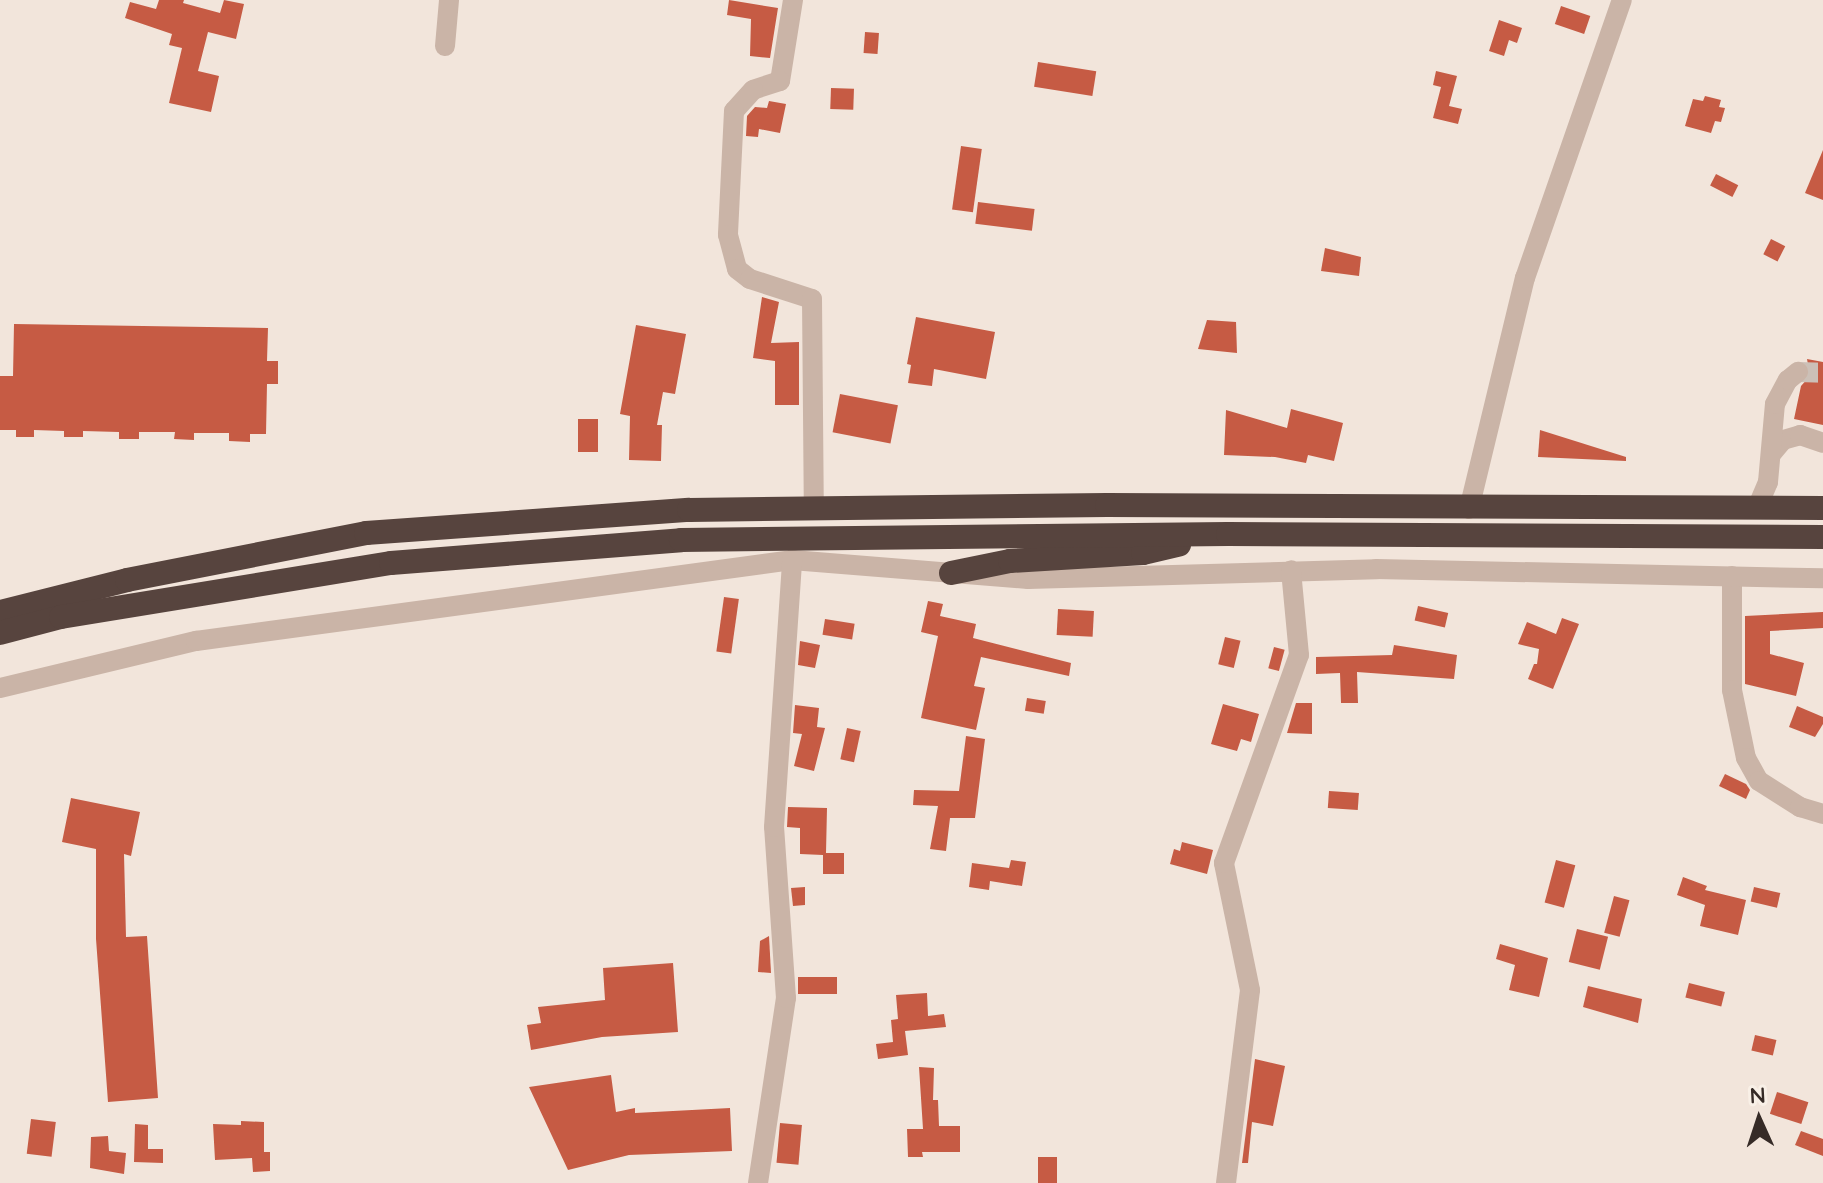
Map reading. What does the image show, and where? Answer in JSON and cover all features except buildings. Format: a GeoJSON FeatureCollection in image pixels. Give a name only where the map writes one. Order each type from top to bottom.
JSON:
{"type":"FeatureCollection","features":[{"type":"Feature","properties":{"kind":"highway"},"geometry":{"type":"LineString","coordinates":[[0,612],[127,580],[366,533],[689,510],[1107,505],[1469,509],[1823,508]]}},
{"type":"Feature","properties":{"kind":"highway"},"geometry":{"type":"LineString","coordinates":[[0,633],[61,617],[391,563],[681,540],[1228,534],[1823,537]]}},
{"type":"Feature","properties":{"kind":"highway"},"geometry":{"type":"LineString","coordinates":[[951,573],[1010,561],[1143,553],[1228,534]]}},
{"type":"Feature","properties":{"kind":"street"},"geometry":{"type":"LineString","coordinates":[[445,46],[449,0]]}},
{"type":"Feature","properties":{"kind":"street"},"geometry":{"type":"LineString","coordinates":[[793,0],[780,81],[753,90],[734,111],[728,235],[737,269],[750,279],[812,299],[814,509]]}},
{"type":"Feature","properties":{"kind":"street"},"geometry":{"type":"LineString","coordinates":[[1469,509],[1525,278],[1622,0]]}},
{"type":"Feature","properties":{"kind":"street"},"geometry":{"type":"LineString","coordinates":[[1757,508],[1768,482],[1775,404],[1788,380],[1798,372]]}},
{"type":"Feature","properties":{"kind":"street"},"geometry":{"type":"LineString","coordinates":[[1772,453],[1783,440],[1800,435],[1823,443]]}},
{"type":"Feature","properties":{"kind":"street"},"geometry":{"type":"LineString","coordinates":[[758,1183],[786,998],[774,827],[792,560]]}},
{"type":"Feature","properties":{"kind":"street"},"geometry":{"type":"LineString","coordinates":[[0,688],[196,641],[792,560],[1028,579],[1376,569],[1823,578]]}},
{"type":"Feature","properties":{"kind":"street"},"geometry":{"type":"LineString","coordinates":[[1226,1183],[1250,990],[1224,863],[1299,655],[1291,570]]}},
{"type":"Feature","properties":{"kind":"street"},"geometry":{"type":"LineString","coordinates":[[1732,576],[1732,690],[1746,758],[1759,781],[1800,807],[1823,814]]}},
{"type":"Feature","properties":{"kind":"tunnel"},"geometry":{"type":"LineString","coordinates":[[1798,372],[1823,373]]}}]}
